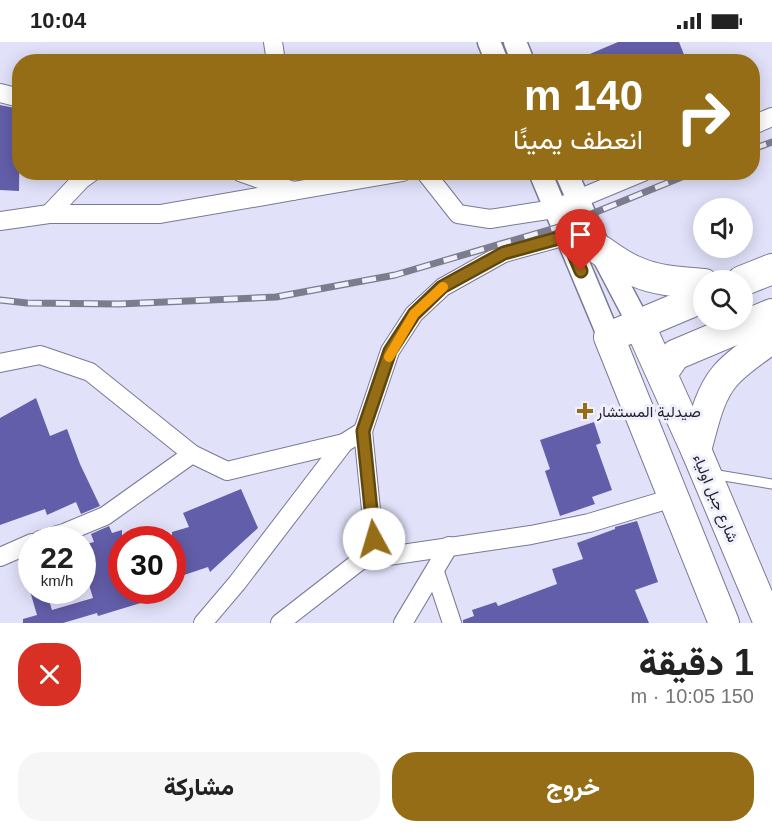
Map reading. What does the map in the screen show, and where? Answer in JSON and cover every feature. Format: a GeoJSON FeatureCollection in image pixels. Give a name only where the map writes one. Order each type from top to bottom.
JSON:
{"type":"FeatureCollection","features":[{"type":"Feature","properties":{"kind":"highway"},"geometry":{"type":"LineString","coordinates":[[600,250],[638,273],[693,283]]}},
{"type":"Feature","properties":{"kind":"highway"},"geometry":{"type":"LineString","coordinates":[[753,277],[772,269]]}},
{"type":"Feature","properties":{"kind":"highway"},"geometry":{"type":"LineString","coordinates":[[693,302],[609,337],[724,623]]}},
{"type":"Feature","properties":{"kind":"highway"},"geometry":{"type":"LineString","coordinates":[[628,385],[662,374],[675,355],[772,314]]}},
{"type":"Feature","properties":{"kind":"highway","name":"شارع جبل اولياء"},"geometry":{"type":"LineString","coordinates":[[639,324],[701,462],[769,623]]}},
{"type":"Feature","properties":{"kind":"highway"},"geometry":{"type":"LineString","coordinates":[[701,462],[711,401],[723,378],[737,364],[772,338]]}},
{"type":"Feature","properties":{"kind":"street"},"geometry":{"type":"LineString","coordinates":[[50,214],[81,180]]}},
{"type":"Feature","properties":{"kind":"street"},"geometry":{"type":"LineString","coordinates":[[262,180],[293,191]]}},
{"type":"Feature","properties":{"kind":"street"},"geometry":{"type":"LineString","coordinates":[[0,221],[50,214],[160,214],[357,180]]}},
{"type":"Feature","properties":{"kind":"street"},"geometry":{"type":"LineString","coordinates":[[431,180],[458,214],[490,219],[554,209],[625,180]]}},
{"type":"Feature","properties":{"kind":"street"},"geometry":{"type":"LineString","coordinates":[[543,180],[609,337]]}},
{"type":"Feature","properties":{"kind":"street"},"geometry":{"type":"LineString","coordinates":[[569,180],[600,250],[639,324]]}},
{"type":"Feature","properties":{"kind":"street"},"geometry":{"type":"LineString","coordinates":[[280,623],[361,560],[374,539],[363,431],[390,351],[414,314],[442,287],[504,253],[566,236]]}},
{"type":"Feature","properties":{"kind":"street"},"geometry":{"type":"LineString","coordinates":[[0,363],[40,355],[90,372],[192,454],[227,471],[344,444]]}},
{"type":"Feature","properties":{"kind":"street"},"geometry":{"type":"LineString","coordinates":[[203,623],[237,583],[344,444],[363,431]]}},
{"type":"Feature","properties":{"kind":"street"},"geometry":{"type":"LineString","coordinates":[[81,526],[105,516],[192,454]]}},
{"type":"Feature","properties":{"kind":"street"},"geometry":{"type":"LineString","coordinates":[[361,560],[531,535],[589,523],[673,498]]}},
{"type":"Feature","properties":{"kind":"street"},"geometry":{"type":"LineString","coordinates":[[403,623],[449,546]]}},
{"type":"Feature","properties":{"kind":"street"},"geometry":{"type":"LineString","coordinates":[[0,557],[18,549]]}},
{"type":"Feature","properties":{"kind":"street"},"geometry":{"type":"LineString","coordinates":[[435,572],[452,623]]}},
{"type":"Feature","properties":{"kind":"lane"},"geometry":{"type":"LineString","coordinates":[[701,462],[772,484]]}},
{"type":"Feature","properties":{"kind":"building"},"geometry":{"type":"Polygon","coordinates":[[[618,42],[679,42],[684,54],[590,54],[618,42]]]}},
{"type":"Feature","properties":{"kind":"building"},"geometry":{"type":"Polygon","coordinates":[[[0,105],[12,107],[12,180],[19,180],[19,191],[0,190],[0,105]]]}},
{"type":"Feature","properties":{"kind":"building"},"geometry":{"type":"Polygon","coordinates":[[[36,398],[50,436],[67,429],[80,464],[100,506],[81,514],[76,502],[47,515],[45,509],[0,525],[0,418],[36,398]]]}},
{"type":"Feature","properties":{"kind":"building"},"geometry":{"type":"Polygon","coordinates":[[[594,422],[601,443],[596,445],[612,490],[592,497],[595,504],[560,516],[545,471],[550,469],[540,440],[594,422]]]}},
{"type":"Feature","properties":{"kind":"building"},"geometry":{"type":"Polygon","coordinates":[[[241,489],[258,528],[210,572],[208,567],[186,574],[186,528],[189,527],[183,513],[241,489]]]}},
{"type":"Feature","properties":{"kind":"building"},"geometry":{"type":"Polygon","coordinates":[[[637,521],[658,582],[635,590],[649,623],[463,623],[463,620],[474,616],[472,610],[496,602],[498,606],[557,584],[552,569],[583,559],[577,543],[615,529],[615,527],[637,521]]]}},
{"type":"Feature","properties":{"kind":"building"},"geometry":{"type":"Polygon","coordinates":[[[108,526],[108,604],[137,604],[98,616],[97,613],[63,623],[23,623],[23,619],[37,615],[34,604],[50,604],[52,610],[72,604],[96,604],[96,532],[108,526]]]}},
{"type":"Feature","properties":{"kind":"railway"},"geometry":{"type":"LineString","coordinates":[[760,146],[772,142]]}},
{"type":"Feature","properties":{"kind":"railway"},"geometry":{"type":"LineString","coordinates":[[0,300],[27,303],[119,304],[276,297],[395,275],[562,226],[674,180]]}},
{"type":"Feature","properties":{"kind":"slow traffic"},"geometry":{"type":"LineString","coordinates":[[389,357],[390,351],[414,314],[443,287]]}},
{"type":"Feature","properties":{"kind":"place","name":"صيدلية المستشار"},"geometry":{"type":"Point","coordinates":[585,411]}},
{"type":"Feature","properties":{"kind":"route"},"geometry":{"type":"LineString","coordinates":[[374,539],[363,431],[390,351],[414,314],[442,287],[504,253],[566,236],[581,271]]}}]}
